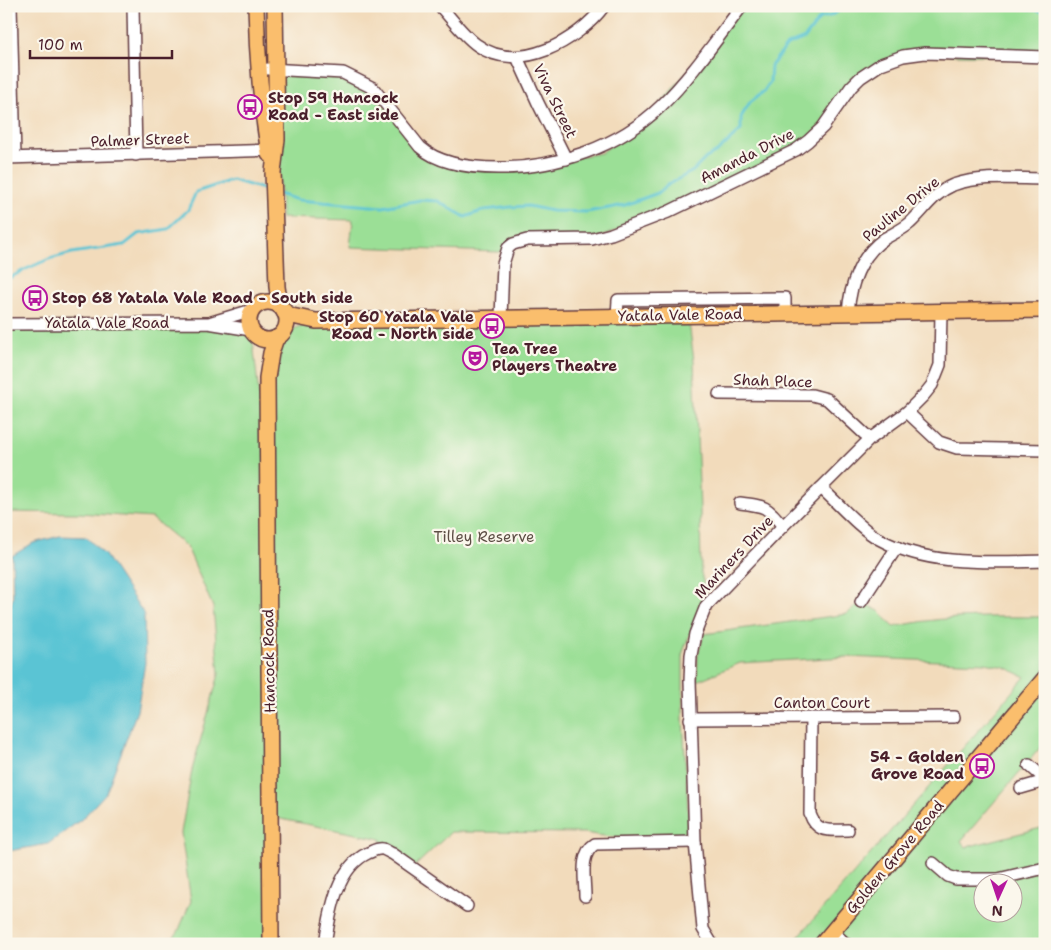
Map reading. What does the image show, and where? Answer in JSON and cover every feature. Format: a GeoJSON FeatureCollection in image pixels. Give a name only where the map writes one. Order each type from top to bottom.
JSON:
{"type":"FeatureCollection","features":[{"type":"Feature","properties":{"kind":"main road"},"geometry":{"type":"LineString","coordinates":[[256,6],[256,46],[272,150]]}},
{"type":"Feature","properties":{"kind":"main road"},"geometry":{"type":"LineString","coordinates":[[275,6],[276,69],[272,150],[273,186],[277,286],[286,324],[279,335],[265,340],[254,333],[249,318],[269,285],[271,250],[275,238]]}},
{"type":"Feature","properties":{"kind":"main road"},"geometry":{"type":"LineString","coordinates":[[257,307],[271,302],[282,309]]}},
{"type":"Feature","properties":{"kind":"main road","name":"Yatala Vale Road"},"geometry":{"type":"LineString","coordinates":[[282,309],[292,316],[316,321],[1045,310]]}},
{"type":"Feature","properties":{"kind":"main road","name":"Yatala Vale Road"},"geometry":{"type":"LineString","coordinates":[[279,335],[316,321]]}},
{"type":"Feature","properties":{"kind":"main road","name":"Hancock Road"},"geometry":{"type":"LineString","coordinates":[[254,333],[267,378]]}},
{"type":"Feature","properties":{"kind":"main road","name":"Hancock Road"},"geometry":{"type":"LineString","coordinates":[[272,944],[267,378],[271,353],[279,335]]}},
{"type":"Feature","properties":{"kind":"main road","name":"Golden Grove Road"},"geometry":{"type":"LineString","coordinates":[[822,944],[1045,678]]}},
{"type":"Feature","properties":{"kind":"street"},"geometry":{"type":"LineString","coordinates":[[11,6],[11,158]]}},
{"type":"Feature","properties":{"kind":"street"},"geometry":{"type":"LineString","coordinates":[[133,6],[136,155]]}},
{"type":"Feature","properties":{"kind":"street"},"geometry":{"type":"LineString","coordinates":[[447,9],[477,45],[494,54],[518,57],[542,52],[567,40],[599,14],[604,6]]}},
{"type":"Feature","properties":{"kind":"street"},"geometry":{"type":"LineString","coordinates":[[259,69],[343,73],[362,81],[373,88],[420,147],[428,154],[442,160],[471,167],[533,166],[592,152],[640,123],[661,107],[742,6]]}},
{"type":"Feature","properties":{"kind":"street","name":"Amanda Drive"},"geometry":{"type":"LineString","coordinates":[[501,318],[503,264],[508,248],[513,244],[527,240],[592,239],[611,234],[668,212],[796,150],[827,122],[851,87],[880,64],[903,56],[925,53],[1045,57]]}},
{"type":"Feature","properties":{"kind":"street","name":"Viva Street"},"geometry":{"type":"LineString","coordinates":[[518,57],[566,159]]}},
{"type":"Feature","properties":{"kind":"street","name":"Palmer Street"},"geometry":{"type":"LineString","coordinates":[[11,158],[272,150]]}},
{"type":"Feature","properties":{"kind":"street","name":"Pauline Drive"},"geometry":{"type":"LineString","coordinates":[[848,313],[853,281],[866,258],[883,240],[910,222],[942,191],[966,182],[981,180],[1045,179]]}},
{"type":"Feature","properties":{"kind":"street","name":"Yatala Vale Road"},"geometry":{"type":"LineString","coordinates":[[208,323],[257,307]]}},
{"type":"Feature","properties":{"kind":"street","name":"Mariners Drive"},"geometry":{"type":"LineString","coordinates":[[712,944],[703,929],[695,842],[690,719],[691,655],[695,634],[706,606],[870,439],[907,412],[924,395],[937,376],[940,366],[941,311]]}},
{"type":"Feature","properties":{"kind":"street","name":"Yatala Vale Road"},"geometry":{"type":"LineString","coordinates":[[6,324],[208,323],[254,333]]}},
{"type":"Feature","properties":{"kind":"street","name":"Shah Place"},"geometry":{"type":"LineString","coordinates":[[719,394],[812,395],[827,399],[870,439]]}},
{"type":"Feature","properties":{"kind":"street"},"geometry":{"type":"LineString","coordinates":[[907,412],[924,430],[939,442],[957,448],[1045,450]]}},
{"type":"Feature","properties":{"kind":"street"},"geometry":{"type":"LineString","coordinates":[[821,488],[878,539],[897,547],[928,557],[965,562],[1045,561]]}},
{"type":"Feature","properties":{"kind":"street"},"geometry":{"type":"LineString","coordinates":[[740,503],[768,508],[783,526]]}},
{"type":"Feature","properties":{"kind":"street"},"geometry":{"type":"LineString","coordinates":[[861,602],[897,547]]}},
{"type":"Feature","properties":{"kind":"street","name":"Canton Court"},"geometry":{"type":"LineString","coordinates":[[690,719],[954,717]]}},
{"type":"Feature","properties":{"kind":"street"},"geometry":{"type":"LineString","coordinates":[[811,718],[810,814],[813,822],[820,829],[848,830]]}},
{"type":"Feature","properties":{"kind":"street"},"geometry":{"type":"LineString","coordinates":[[1021,788],[1045,780],[1029,765]]}},
{"type":"Feature","properties":{"kind":"street"},"geometry":{"type":"LineString","coordinates":[[585,896],[586,853],[595,844],[695,842]]}},
{"type":"Feature","properties":{"kind":"street"},"geometry":{"type":"LineString","coordinates":[[325,944],[332,906],[342,881],[357,861],[366,854],[376,850],[382,849],[393,854],[467,906]]}},
{"type":"Feature","properties":{"kind":"street"},"geometry":{"type":"LineString","coordinates":[[933,863],[948,876],[956,879],[998,880],[1045,868]]}},
{"type":"Feature","properties":{"kind":"street"},"geometry":{"type":"LineString","coordinates":[[833,932],[846,944]]}},
{"type":"Feature","properties":{"kind":"green space"},"geometry":{"type":"Polygon","coordinates":[[[743,6],[1045,6],[1045,57],[914,54],[870,70],[811,137],[741,177],[601,237],[527,240],[499,252],[350,247],[353,220],[281,218],[276,69],[362,81],[420,147],[471,167],[566,159],[601,153],[647,119],[743,6]]]}},
{"type":"Feature","properties":{"kind":"green space","name":"Tilley Reserve"},"geometry":{"type":"Polygon","coordinates":[[[688,315],[694,361],[701,573],[706,592],[683,652],[683,719],[689,827],[682,835],[646,838],[610,837],[586,833],[451,832],[414,867],[382,849],[381,839],[271,817],[272,944],[167,944],[178,932],[191,901],[181,833],[192,770],[219,674],[213,607],[187,547],[152,518],[79,513],[6,512],[6,324],[220,320],[252,333],[267,466],[276,338],[300,326],[316,321],[688,315]]]}},
{"type":"Feature","properties":{"kind":"green space"},"geometry":{"type":"Polygon","coordinates":[[[861,602],[879,611],[894,627],[931,620],[1045,617],[1045,742],[961,841],[966,847],[1045,827],[1045,944],[792,944],[1025,677],[1005,667],[984,663],[847,657],[740,663],[697,681],[698,655],[704,634],[847,614],[861,602]]]}},
{"type":"Feature","properties":{"kind":"water"},"geometry":{"type":"Polygon","coordinates":[[[60,536],[86,537],[105,555],[144,614],[145,663],[137,711],[106,793],[82,819],[48,844],[9,851],[6,849],[6,619],[13,597],[12,556],[33,543],[60,536]]]}},
{"type":"Feature","properties":{"kind":"waterway"},"geometry":{"type":"LineString","coordinates":[[278,194],[298,200],[383,207],[420,200],[438,201],[465,217],[485,210],[511,207],[528,206],[552,211],[587,212],[625,205],[658,193],[669,184],[693,171],[706,158],[717,152],[741,130],[741,117],[750,102],[764,91],[770,82],[771,66],[787,45],[805,38],[820,18],[830,16],[847,6]]}},
{"type":"Feature","properties":{"kind":"waterway"},"geometry":{"type":"LineString","coordinates":[[1018,6],[1045,12]]}},
{"type":"Feature","properties":{"kind":"waterway"},"geometry":{"type":"LineString","coordinates":[[6,280],[49,259],[72,253],[124,245],[138,234],[168,229],[188,210],[196,192],[232,180],[270,191]]}},
{"type":"Feature","properties":{"kind":"place","name":"Stop 59 Hancock Road - East side"},"geometry":{"type":"Point","coordinates":[250,107]}},
{"type":"Feature","properties":{"kind":"place","name":"Stop 68 Yatala Vale Road - South side"},"geometry":{"type":"Point","coordinates":[35,298]}},
{"type":"Feature","properties":{"kind":"place","name":"Stop 60 Yatala Vale Road - North side"},"geometry":{"type":"Point","coordinates":[492,326]}},
{"type":"Feature","properties":{"kind":"place","name":"Tea Tree Players Theatre"},"geometry":{"type":"Point","coordinates":[475,358]}},
{"type":"Feature","properties":{"kind":"place","name":"54 - Golden Grove Road"},"geometry":{"type":"Point","coordinates":[982,766]}}]}
